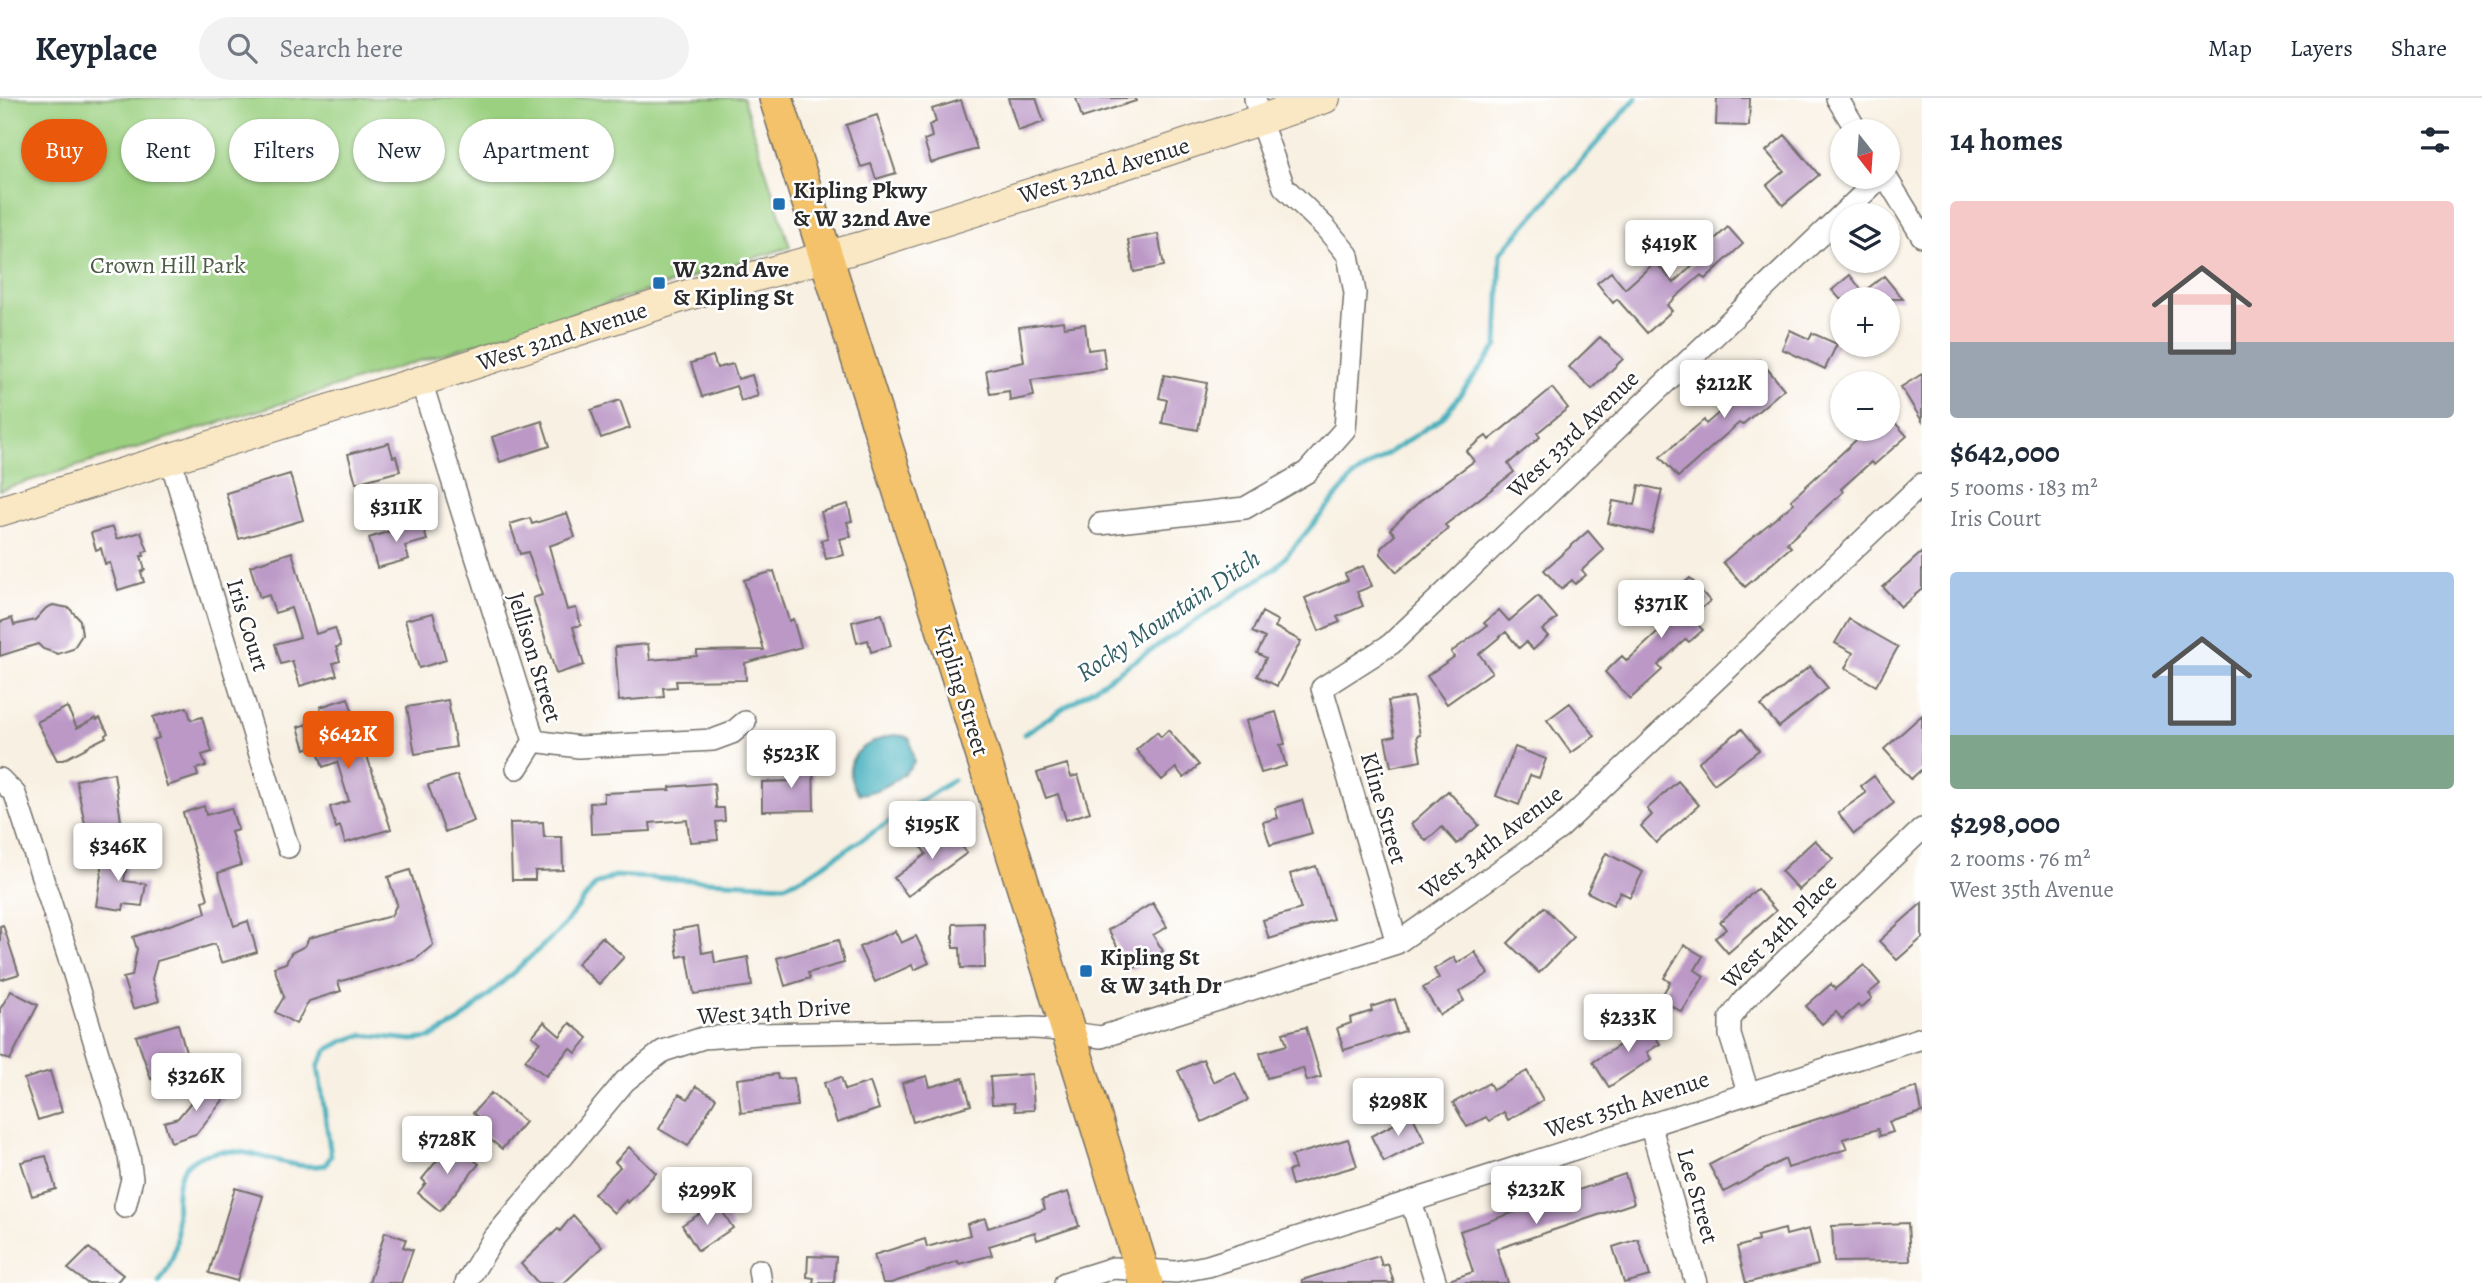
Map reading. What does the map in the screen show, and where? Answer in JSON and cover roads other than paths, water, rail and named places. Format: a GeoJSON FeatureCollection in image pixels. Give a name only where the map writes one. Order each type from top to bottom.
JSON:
{"type":"FeatureCollection","features":[{"type":"Feature","properties":{"kind":"main road","name":"Kipling Street"},"geometry":{"type":"LineString","coordinates":[[775,98],[1145,1277]]}},
{"type":"Feature","properties":{"kind":"street","name":"West 32nd Avenue"},"geometry":{"type":"LineString","coordinates":[[0,511],[688,295],[826,257],[1258,109],[1325,98]]}},
{"type":"Feature","properties":{"kind":"street"},"geometry":{"type":"LineString","coordinates":[[1837,98],[1850,119]]}},
{"type":"Feature","properties":{"kind":"street"},"geometry":{"type":"LineString","coordinates":[[1100,524],[1245,508],[1307,472],[1345,429],[1355,293],[1348,256],[1325,227],[1284,187],[1258,109]]}},
{"type":"Feature","properties":{"kind":"street","name":"West 33rd Avenue"},"geometry":{"type":"LineString","coordinates":[[1322,688],[1391,644],[1870,189]]}},
{"type":"Feature","properties":{"kind":"street"},"geometry":{"type":"LineString","coordinates":[[1891,189],[1922,236]]}},
{"type":"Feature","properties":{"kind":"street","name":"Jellison Street"},"geometry":{"type":"LineString","coordinates":[[421,381],[534,741],[579,747],[713,740],[732,733],[745,722]]}},
{"type":"Feature","properties":{"kind":"street","name":"Iris Court"},"geometry":{"type":"LineString","coordinates":[[170,458],[288,847]]}},
{"type":"Feature","properties":{"kind":"street","name":"West 34th Avenue"},"geometry":{"type":"LineString","coordinates":[[1069,1034],[1101,1037],[1397,943],[1559,829],[1922,484]]}},
{"type":"Feature","properties":{"kind":"street","name":"Kline Street"},"geometry":{"type":"LineString","coordinates":[[1322,688],[1397,943]]}},
{"type":"Feature","properties":{"kind":"street"},"geometry":{"type":"LineString","coordinates":[[517,768],[534,741]]}},
{"type":"Feature","properties":{"kind":"street"},"geometry":{"type":"LineString","coordinates":[[0,779],[15,794],[74,971],[129,1156],[132,1179],[125,1207]]}},
{"type":"Feature","properties":{"kind":"street","name":"West 34th Place"},"geometry":{"type":"LineString","coordinates":[[1748,1092],[1730,1035],[1730,1019],[1743,1001],[1922,829]]}},
{"type":"Feature","properties":{"kind":"street","name":"West 34th Drive"},"geometry":{"type":"LineString","coordinates":[[466,1283],[493,1239],[625,1081],[663,1051],[702,1038],[759,1034],[1038,1026],[1069,1034]]}},
{"type":"Feature","properties":{"kind":"street","name":"West 35th Avenue"},"geometry":{"type":"LineString","coordinates":[[1065,1283],[1113,1268],[1145,1277],[1208,1266],[1922,1038]]}},
{"type":"Feature","properties":{"kind":"street","name":"Lee Street"},"geometry":{"type":"LineString","coordinates":[[1650,1124],[1696,1283]]}},
{"type":"Feature","properties":{"kind":"street"},"geometry":{"type":"LineString","coordinates":[[1411,1201],[1436,1283]]}},
{"type":"Feature","properties":{"kind":"water"},"geometry":{"type":"Polygon","coordinates":[[[893,735],[910,739],[914,762],[890,784],[859,794],[850,777],[853,758],[863,747],[893,735]]]}},
{"type":"Feature","properties":{"kind":"waterway","name":"Rocky Mountain Ditch"},"geometry":{"type":"LineString","coordinates":[[1024,734],[1277,567],[1353,477],[1443,417],[1497,346],[1501,253],[1636,98]]}},
{"type":"Feature","properties":{"kind":"waterway","name":"Rocky Mountain Ditch"},"geometry":{"type":"LineString","coordinates":[[159,1283],[175,1249],[178,1183],[188,1164],[199,1157],[232,1151],[294,1164],[325,1165],[331,1156],[318,1066],[327,1050],[362,1035],[413,1040],[430,1038],[460,1021],[560,930],[595,885],[615,876],[785,885],[806,876],[953,780]]}},
{"type":"Feature","properties":{"kind":"place","name":"Kipling Pkwy & W 32nd Ave"},"geometry":{"type":"Point","coordinates":[779,204]}},
{"type":"Feature","properties":{"kind":"place","name":"W 32nd Ave & Kipling St"},"geometry":{"type":"Point","coordinates":[659,283]}},
{"type":"Feature","properties":{"kind":"place","name":"Kipling St & W 34th Dr"},"geometry":{"type":"Point","coordinates":[1086,971]}},
{"type":"Feature","properties":{"kind":"park label","name":"Crown Hill Park"},"geometry":{"type":"Point","coordinates":[168,265]}}]}
